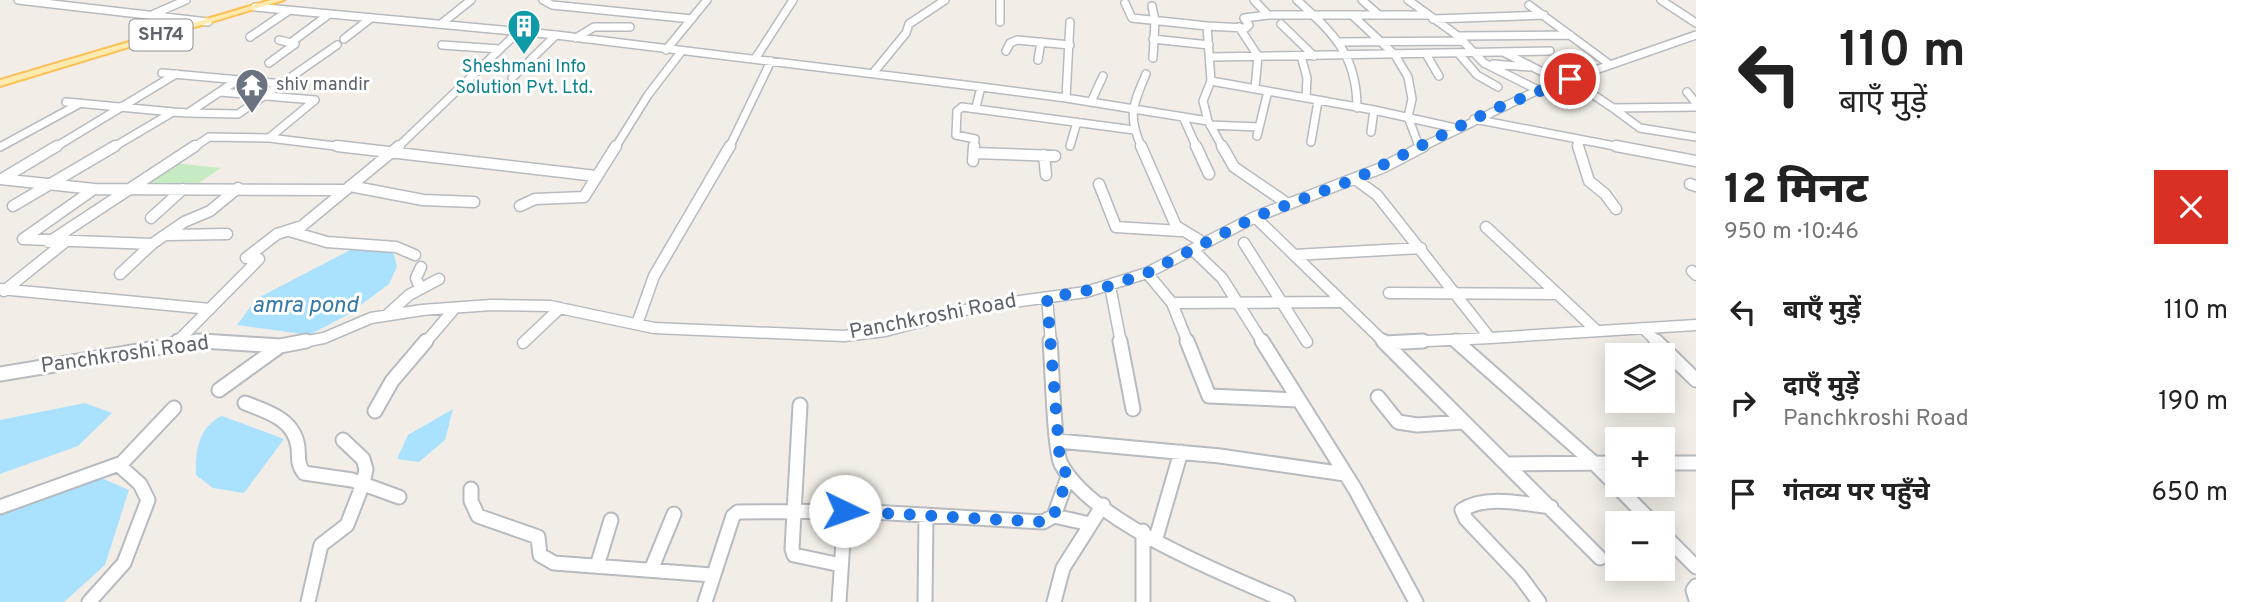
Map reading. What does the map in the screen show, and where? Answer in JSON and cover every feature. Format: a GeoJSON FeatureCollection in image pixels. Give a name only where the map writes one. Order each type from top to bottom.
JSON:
{"type":"FeatureCollection","features":[{"type":"Feature","properties":{"kind":"main road","name":"SH74"},"geometry":{"type":"LineString","coordinates":[[0,81],[270,0]]}},
{"type":"Feature","properties":{"kind":"main road","name":"SH74"},"geometry":{"type":"LineString","coordinates":[[0,81],[280,0]]}},
{"type":"Feature","properties":{"kind":"street"},"geometry":{"type":"LineString","coordinates":[[18,0],[204,21]]}},
{"type":"Feature","properties":{"kind":"street"},"geometry":{"type":"LineString","coordinates":[[53,5],[65,0]]}},
{"type":"Feature","properties":{"kind":"street"},"geometry":{"type":"LineString","coordinates":[[152,15],[186,0]]}},
{"type":"Feature","properties":{"kind":"street"},"geometry":{"type":"LineString","coordinates":[[441,24],[471,0]]}},
{"type":"Feature","properties":{"kind":"street"},"geometry":{"type":"LineString","coordinates":[[543,0],[552,5],[692,19]]}},
{"type":"Feature","properties":{"kind":"street"},"geometry":{"type":"LineString","coordinates":[[666,50],[707,0]]}},
{"type":"Feature","properties":{"kind":"street"},"geometry":{"type":"LineString","coordinates":[[755,59],[793,0]]}},
{"type":"Feature","properties":{"kind":"street"},"geometry":{"type":"LineString","coordinates":[[874,72],[906,33],[909,24],[945,0]]}},
{"type":"Feature","properties":{"kind":"street"},"geometry":{"type":"LineString","coordinates":[[1000,0],[1000,22]]}},
{"type":"Feature","properties":{"kind":"street"},"geometry":{"type":"LineString","coordinates":[[1254,0],[1268,15]]}},
{"type":"Feature","properties":{"kind":"street"},"geometry":{"type":"LineString","coordinates":[[1297,0],[1339,41],[1349,55],[1358,77],[1357,108]]}},
{"type":"Feature","properties":{"kind":"street"},"geometry":{"type":"LineString","coordinates":[[1362,0],[1379,15]]}},
{"type":"Feature","properties":{"kind":"street"},"geometry":{"type":"LineString","coordinates":[[1408,0],[1460,38],[1484,63],[1538,90]]}},
{"type":"Feature","properties":{"kind":"street"},"geometry":{"type":"LineString","coordinates":[[1661,0],[1696,23]]}},
{"type":"Feature","properties":{"kind":"street"},"geometry":{"type":"LineString","coordinates":[[1125,3],[1130,18],[1239,27],[1249,27],[1244,18],[1268,15],[1544,15]]}},
{"type":"Feature","properties":{"kind":"street"},"geometry":{"type":"LineString","coordinates":[[1529,5],[1609,65]]}},
{"type":"Feature","properties":{"kind":"street"},"geometry":{"type":"LineString","coordinates":[[1153,6],[1153,58]]}},
{"type":"Feature","properties":{"kind":"street"},"geometry":{"type":"LineString","coordinates":[[256,7],[576,38],[874,72],[1066,98],[1258,132],[1268,90]]}},
{"type":"Feature","properties":{"kind":"street"},"geometry":{"type":"LineString","coordinates":[[250,37],[288,11]]}},
{"type":"Feature","properties":{"kind":"street"},"geometry":{"type":"LineString","coordinates":[[279,40],[293,41],[328,15]]}},
{"type":"Feature","properties":{"kind":"street"},"geometry":{"type":"LineString","coordinates":[[1352,15],[1395,55],[1408,77],[1412,99],[1408,117],[1419,146]]}},
{"type":"Feature","properties":{"kind":"street"},"geometry":{"type":"LineString","coordinates":[[66,102],[234,116],[283,84],[371,18]]}},
{"type":"Feature","properties":{"kind":"street"},"geometry":{"type":"LineString","coordinates":[[1066,98],[1070,22]]}},
{"type":"Feature","properties":{"kind":"street"},"geometry":{"type":"LineString","coordinates":[[1281,24],[1314,56]]}},
{"type":"Feature","properties":{"kind":"street"},"geometry":{"type":"LineString","coordinates":[[1207,26],[1211,81],[1203,101],[1209,123],[1234,167],[1288,204]]}},
{"type":"Feature","properties":{"kind":"street"},"geometry":{"type":"LineString","coordinates":[[576,38],[594,27],[630,27]]}},
{"type":"Feature","properties":{"kind":"street"},"geometry":{"type":"LineString","coordinates":[[1239,27],[1258,56],[1255,88]]}},
{"type":"Feature","properties":{"kind":"street"},"geometry":{"type":"LineString","coordinates":[[173,346],[259,259],[246,258],[277,234],[302,226],[389,155],[518,32]]}},
{"type":"Feature","properties":{"kind":"street"},"geometry":{"type":"LineString","coordinates":[[1339,41],[1570,35]]}},
{"type":"Feature","properties":{"kind":"street","name":"Panchkroshi Road"},"geometry":{"type":"LineString","coordinates":[[0,374],[200,341],[280,346],[324,338],[371,318],[491,305],[560,308],[654,328],[844,335],[885,331],[977,307],[1110,286],[1147,273],[1255,217],[1355,179],[1455,128],[1538,90],[1696,35]]}},
{"type":"Feature","properties":{"kind":"street"},"geometry":{"type":"LineString","coordinates":[[512,78],[556,36]]}},
{"type":"Feature","properties":{"kind":"street"},"geometry":{"type":"LineString","coordinates":[[1153,39],[1209,45]]}},
{"type":"Feature","properties":{"kind":"street"},"geometry":{"type":"LineString","coordinates":[[1681,40],[1696,47]]}},
{"type":"Feature","properties":{"kind":"street"},"geometry":{"type":"LineString","coordinates":[[270,63],[295,44],[293,41]]}},
{"type":"Feature","properties":{"kind":"street"},"geometry":{"type":"LineString","coordinates":[[1006,51],[1013,41],[1070,46]]}},
{"type":"Feature","properties":{"kind":"street"},"geometry":{"type":"LineString","coordinates":[[1038,60],[1041,42]]}},
{"type":"Feature","properties":{"kind":"street"},"geometry":{"type":"LineString","coordinates":[[442,45],[499,49]]}},
{"type":"Feature","properties":{"kind":"street"},"geometry":{"type":"LineString","coordinates":[[1211,57],[1550,51]]}},
{"type":"Feature","properties":{"kind":"street"},"geometry":{"type":"LineString","coordinates":[[520,206],[532,199],[581,198],[648,95],[681,52]]}},
{"type":"Feature","properties":{"kind":"street"},"geometry":{"type":"LineString","coordinates":[[1504,52],[1566,80],[1614,108],[1640,128],[1696,137]]}},
{"type":"Feature","properties":{"kind":"street"},"geometry":{"type":"LineString","coordinates":[[1426,54],[1439,76]]}},
{"type":"Feature","properties":{"kind":"street"},"geometry":{"type":"LineString","coordinates":[[1459,54],[1476,75],[1498,88]]}},
{"type":"Feature","properties":{"kind":"street"},"geometry":{"type":"LineString","coordinates":[[1300,56],[1307,78],[1306,98]]}},
{"type":"Feature","properties":{"kind":"street"},"geometry":{"type":"LineString","coordinates":[[636,324],[654,276],[695,210],[752,105],[771,61]]}},
{"type":"Feature","properties":{"kind":"street"},"geometry":{"type":"LineString","coordinates":[[1484,63],[1535,68]]}},
{"type":"Feature","properties":{"kind":"street"},"geometry":{"type":"LineString","coordinates":[[162,73],[283,84]]}},
{"type":"Feature","properties":{"kind":"street"},"geometry":{"type":"LineString","coordinates":[[0,180],[176,74]]}},
{"type":"Feature","properties":{"kind":"street"},"geometry":{"type":"LineString","coordinates":[[1146,74],[1131,109],[1134,130],[1180,231],[1198,246],[1238,303],[1345,474],[1416,602]]}},
{"type":"Feature","properties":{"kind":"street"},"geometry":{"type":"LineString","coordinates":[[1091,102],[1103,76]]}},
{"type":"Feature","properties":{"kind":"street"},"geometry":{"type":"LineString","coordinates":[[188,113],[236,81]]}},
{"type":"Feature","properties":{"kind":"street"},"geometry":{"type":"LineString","coordinates":[[1211,81],[1374,110],[1455,128]]}},
{"type":"Feature","properties":{"kind":"street"},"geometry":{"type":"LineString","coordinates":[[976,107],[981,88]]}},
{"type":"Feature","properties":{"kind":"street"},"geometry":{"type":"LineString","coordinates":[[220,92],[315,100],[269,138]]}},
{"type":"Feature","properties":{"kind":"street"},"geometry":{"type":"LineString","coordinates":[[1687,92],[1696,105]]}},
{"type":"Feature","properties":{"kind":"street"},"geometry":{"type":"LineString","coordinates":[[1311,142],[1318,101]]}},
{"type":"Feature","properties":{"kind":"street"},"geometry":{"type":"LineString","coordinates":[[0,147],[79,104]]}},
{"type":"Feature","properties":{"kind":"street"},"geometry":{"type":"LineString","coordinates":[[1614,108],[1696,105]]}},
{"type":"Feature","properties":{"kind":"street"},"geometry":{"type":"LineString","coordinates":[[1055,156],[974,157],[975,139],[956,135],[954,131],[959,108],[976,107],[1134,130]]}},
{"type":"Feature","properties":{"kind":"street"},"geometry":{"type":"LineString","coordinates":[[1371,132],[1374,110]]}},
{"type":"Feature","properties":{"kind":"street"},"geometry":{"type":"LineString","coordinates":[[13,206],[173,112]]}},
{"type":"Feature","properties":{"kind":"street"},"geometry":{"type":"LineString","coordinates":[[1183,117],[1209,174]]}},
{"type":"Feature","properties":{"kind":"street"},"geometry":{"type":"LineString","coordinates":[[1474,119],[1696,161]]}},
{"type":"Feature","properties":{"kind":"street"},"geometry":{"type":"LineString","coordinates":[[1070,146],[1077,122]]}},
{"type":"Feature","properties":{"kind":"street"},"geometry":{"type":"LineString","coordinates":[[49,242],[214,135],[269,138],[389,155],[596,176]]}},
{"type":"Feature","properties":{"kind":"street"},"geometry":{"type":"LineString","coordinates":[[1576,139],[1589,181],[1605,194],[1616,209]]}},
{"type":"Feature","properties":{"kind":"street"},"geometry":{"type":"LineString","coordinates":[[1044,155],[1046,176]]}},
{"type":"Feature","properties":{"kind":"street"},"geometry":{"type":"LineString","coordinates":[[1355,179],[1377,195],[1490,338]]}},
{"type":"Feature","properties":{"kind":"street"},"geometry":{"type":"LineString","coordinates":[[0,180],[94,189],[348,188],[423,200],[474,202]]}},
{"type":"Feature","properties":{"kind":"street"},"geometry":{"type":"LineString","coordinates":[[1099,184],[1116,227],[1180,231]]}},
{"type":"Feature","properties":{"kind":"street"},"geometry":{"type":"LineString","coordinates":[[120,274],[152,244],[184,222],[211,211],[238,188]]}},
{"type":"Feature","properties":{"kind":"street"},"geometry":{"type":"LineString","coordinates":[[94,189],[23,239],[152,244]]}},
{"type":"Feature","properties":{"kind":"street"},"geometry":{"type":"LineString","coordinates":[[150,218],[183,189]]}},
{"type":"Feature","properties":{"kind":"street"},"geometry":{"type":"LineString","coordinates":[[1255,217],[1509,464],[1601,558]]}},
{"type":"Feature","properties":{"kind":"street"},"geometry":{"type":"LineString","coordinates":[[1486,227],[1597,331]]}},
{"type":"Feature","properties":{"kind":"street"},"geometry":{"type":"LineString","coordinates":[[289,230],[327,242],[396,247],[415,255]]}},
{"type":"Feature","properties":{"kind":"street"},"geometry":{"type":"LineString","coordinates":[[168,235],[227,234]]}},
{"type":"Feature","properties":{"kind":"street"},"geometry":{"type":"LineString","coordinates":[[2,291],[65,242]]}},
{"type":"Feature","properties":{"kind":"street"},"geometry":{"type":"LineString","coordinates":[[1244,243],[1307,342]]}},
{"type":"Feature","properties":{"kind":"street"},"geometry":{"type":"LineString","coordinates":[[1294,255],[1421,248]]}},
{"type":"Feature","properties":{"kind":"street"},"geometry":{"type":"LineString","coordinates":[[420,288],[416,278],[421,267]]}},
{"type":"Feature","properties":{"kind":"street"},"geometry":{"type":"LineString","coordinates":[[1147,273],[1172,303],[1209,396],[1297,400]]}},
{"type":"Feature","properties":{"kind":"street"},"geometry":{"type":"LineString","coordinates":[[387,315],[420,288],[439,279]]}},
{"type":"Feature","properties":{"kind":"street"},"geometry":{"type":"LineString","coordinates":[[1110,286],[1133,409]]}},
{"type":"Feature","properties":{"kind":"street"},"geometry":{"type":"LineString","coordinates":[[2,291],[211,309]]}},
{"type":"Feature","properties":{"kind":"street"},"geometry":{"type":"LineString","coordinates":[[1389,293],[1558,295]]}},
{"type":"Feature","properties":{"kind":"street"},"geometry":{"type":"LineString","coordinates":[[1047,298],[1060,462],[1068,477],[1103,505],[1143,531],[1288,602]]}},
{"type":"Feature","properties":{"kind":"street"},"geometry":{"type":"LineString","coordinates":[[1172,303],[1340,302]]}},
{"type":"Feature","properties":{"kind":"street"},"geometry":{"type":"LineString","coordinates":[[375,411],[392,381],[456,308]]}},
{"type":"Feature","properties":{"kind":"street"},"geometry":{"type":"LineString","coordinates":[[523,343],[560,308]]}},
{"type":"Feature","properties":{"kind":"street"},"geometry":{"type":"LineString","coordinates":[[1385,343],[1696,325]]}},
{"type":"Feature","properties":{"kind":"street"},"geometry":{"type":"LineString","coordinates":[[1643,328],[1696,380]]}},
{"type":"Feature","properties":{"kind":"street"},"geometry":{"type":"LineString","coordinates":[[1455,340],[1594,463],[1641,511]]}},
{"type":"Feature","properties":{"kind":"street"},"geometry":{"type":"LineString","coordinates":[[219,390],[252,369],[280,346]]}},
{"type":"Feature","properties":{"kind":"street"},"geometry":{"type":"LineString","coordinates":[[1378,397],[1398,422],[1417,425],[1464,422]]}},
{"type":"Feature","properties":{"kind":"street"},"geometry":{"type":"LineString","coordinates":[[245,403],[282,418],[296,432],[300,445],[298,466],[304,473],[363,484],[399,497]]}},
{"type":"Feature","properties":{"kind":"street"},"geometry":{"type":"LineString","coordinates":[[800,405],[794,555],[806,560],[841,565]]}},
{"type":"Feature","properties":{"kind":"street"},"geometry":{"type":"LineString","coordinates":[[0,507],[101,467],[122,463],[174,408]]}},
{"type":"Feature","properties":{"kind":"street"},"geometry":{"type":"LineString","coordinates":[[307,602],[321,545],[347,524],[363,484],[366,469],[363,459],[343,440]]}},
{"type":"Feature","properties":{"kind":"street"},"geometry":{"type":"LineString","coordinates":[[1058,441],[1181,452],[1345,474]]}},
{"type":"Feature","properties":{"kind":"street"},"geometry":{"type":"LineString","coordinates":[[1156,538],[1181,452]]}},
{"type":"Feature","properties":{"kind":"street"},"geometry":{"type":"LineString","coordinates":[[89,602],[124,563],[148,500],[140,484],[121,467],[122,463]]}},
{"type":"Feature","properties":{"kind":"street"},"geometry":{"type":"LineString","coordinates":[[1509,464],[1605,463]]}},
{"type":"Feature","properties":{"kind":"street"},"geometry":{"type":"LineString","coordinates":[[1675,463],[1696,463]]}},
{"type":"Feature","properties":{"kind":"street"},"geometry":{"type":"LineString","coordinates":[[1054,516],[1068,477]]}},
{"type":"Feature","properties":{"kind":"street"},"geometry":{"type":"LineString","coordinates":[[471,489],[471,501],[478,516],[538,537],[540,555],[544,559],[712,575]]}},
{"type":"Feature","properties":{"kind":"street"},"geometry":{"type":"LineString","coordinates":[[1539,602],[1520,576],[1465,519],[1462,510],[1467,504],[1480,502],[1551,507]]}},
{"type":"Feature","properties":{"kind":"street"},"geometry":{"type":"LineString","coordinates":[[1054,602],[1063,568],[1103,505]]}},
{"type":"Feature","properties":{"kind":"street"},"geometry":{"type":"LineString","coordinates":[[705,602],[733,516],[746,511],[845,511],[1043,522],[1054,516],[1090,524]]}},
{"type":"Feature","properties":{"kind":"street"},"geometry":{"type":"LineString","coordinates":[[839,602],[845,511]]}},
{"type":"Feature","properties":{"kind":"street"},"geometry":{"type":"LineString","coordinates":[[651,570],[674,514]]}},
{"type":"Feature","properties":{"kind":"street"},"geometry":{"type":"LineString","coordinates":[[925,602],[926,515]]}},
{"type":"Feature","properties":{"kind":"street"},"geometry":{"type":"LineString","coordinates":[[597,566],[611,520]]}},
{"type":"Feature","properties":{"kind":"street"},"geometry":{"type":"LineString","coordinates":[[1143,531],[1143,602]]}},
{"type":"Feature","properties":{"kind":"street"},"geometry":{"type":"LineString","coordinates":[[1675,546],[1696,567]]}},
{"type":"Feature","properties":{"kind":"street"},"geometry":{"type":"LineString","coordinates":[[1696,586],[1693,590],[1696,600]]}},
{"type":"Feature","properties":{"kind":"green space"},"geometry":{"type":"Polygon","coordinates":[[[174,163],[221,168],[193,187],[140,187],[174,163]]]}},
{"type":"Feature","properties":{"kind":"water","name":"amra pond"},"geometry":{"type":"Polygon","coordinates":[[[354,248],[393,251],[397,267],[389,284],[349,314],[309,335],[237,325],[256,299],[354,248]]]}},
{"type":"Feature","properties":{"kind":"water"},"geometry":{"type":"Polygon","coordinates":[[[85,403],[112,413],[78,446],[0,474],[0,420],[85,403]]]}},
{"type":"Feature","properties":{"kind":"water"},"geometry":{"type":"Polygon","coordinates":[[[453,409],[445,440],[419,462],[397,459],[408,435],[453,409]]]}},
{"type":"Feature","properties":{"kind":"water"},"geometry":{"type":"Polygon","coordinates":[[[222,416],[284,439],[244,493],[213,488],[196,475],[197,450],[203,434],[208,426],[222,416]]]}},
{"type":"Feature","properties":{"kind":"water"},"geometry":{"type":"Polygon","coordinates":[[[92,474],[129,490],[105,565],[64,602],[0,602],[0,514],[19,501],[92,474]]]}},
{"type":"Feature","properties":{"kind":"place","name":"Sheshmani Info Solution Pvt. Ltd."},"geometry":{"type":"Point","coordinates":[524,56]}},
{"type":"Feature","properties":{"kind":"place","name":"shiv mandir"},"geometry":{"type":"Point","coordinates":[252,115]}},
{"type":"Feature","properties":{"kind":"route"},"geometry":{"type":"LineString","coordinates":[[845,511],[1043,522],[1052,520],[1068,477],[1060,462],[1047,298],[1086,292],[1147,273],[1255,217],[1384,167],[1419,146],[1492,110],[1570,79]]}}]}
